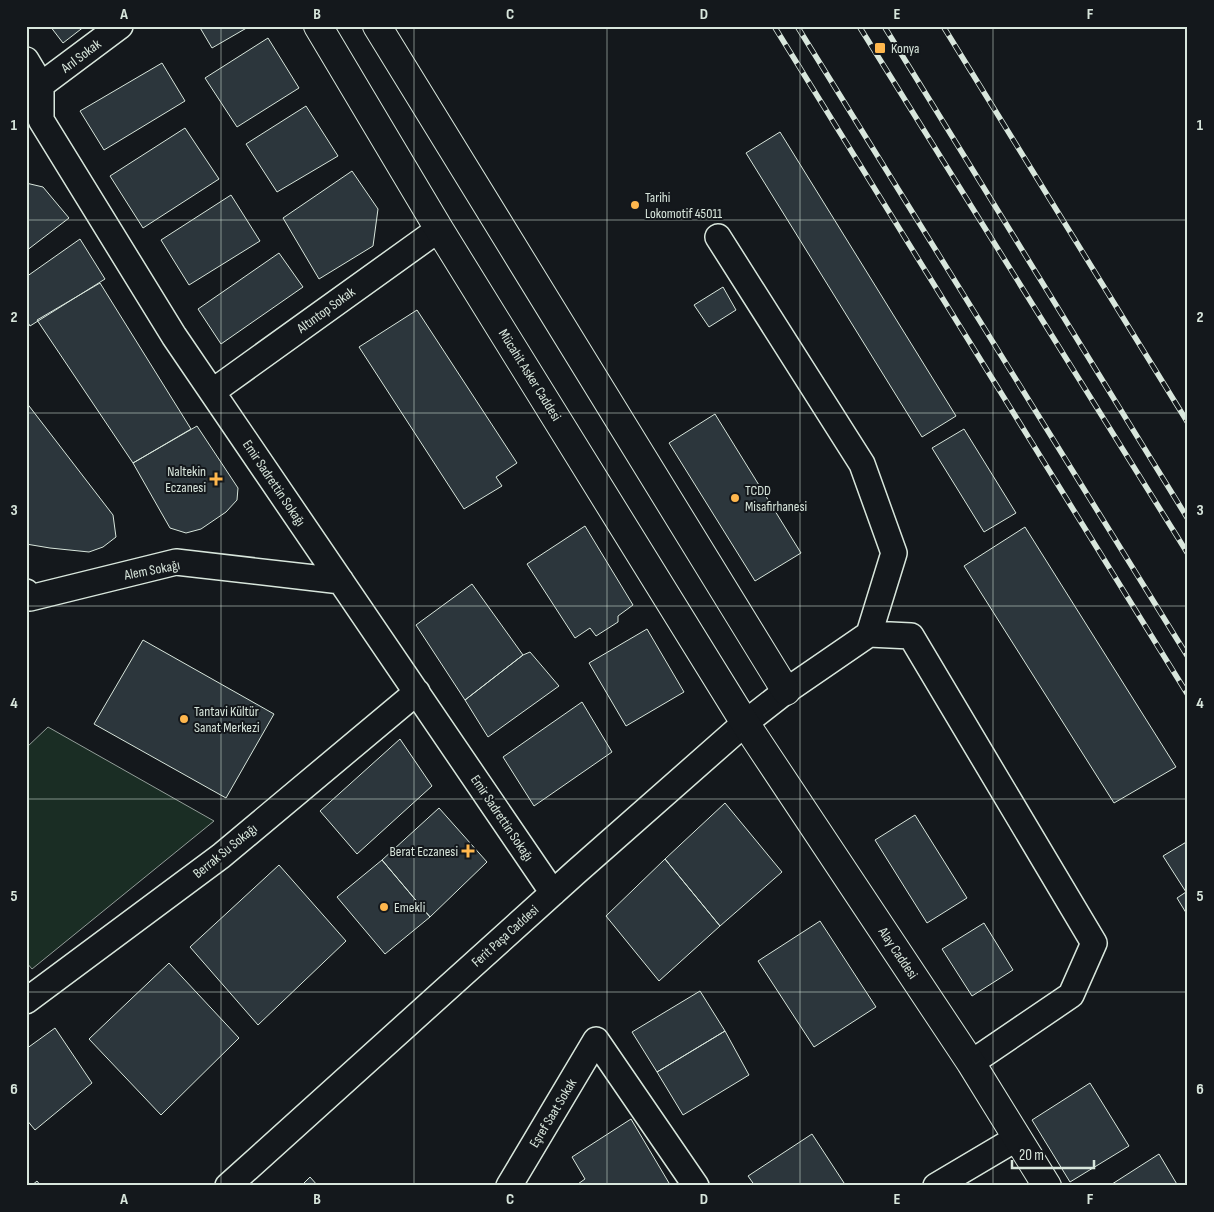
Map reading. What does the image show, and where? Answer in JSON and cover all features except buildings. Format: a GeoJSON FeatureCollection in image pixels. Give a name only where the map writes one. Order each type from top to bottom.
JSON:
{"type":"FeatureCollection","features":[{"type":"Feature","properties":{"kind":"main road","name":"Mücahit Asker Caddesi"},"geometry":{"type":"LineString","coordinates":[[318,26],[439,229],[745,722]]}},
{"type":"Feature","properties":{"kind":"main road"},"geometry":{"type":"LineString","coordinates":[[377,26],[786,691]]}},
{"type":"Feature","properties":{"kind":"main road","name":"Alay Caddesi"},"geometry":{"type":"LineString","coordinates":[[745,722],[971,1063],[1047,1186]]}},
{"type":"Feature","properties":{"kind":"street","name":"Arıl Sokak"},"geometry":{"type":"LineString","coordinates":[[41,85],[120,26]]}},
{"type":"Feature","properties":{"kind":"street"},"geometry":{"type":"LineString","coordinates":[[26,60],[41,85]]}},
{"type":"Feature","properties":{"kind":"street","name":"Emir Sadrettin Sokağı"},"geometry":{"type":"LineString","coordinates":[[41,85],[34,126],[174,336],[553,893]]}},
{"type":"Feature","properties":{"kind":"street","name":"Altıntop Sokak"},"geometry":{"type":"LineString","coordinates":[[212,392],[439,229]]}},
{"type":"Feature","properties":{"kind":"street"},"geometry":{"type":"LineString","coordinates":[[718,237],[862,464],[894,553],[869,634],[911,636],[1094,943],[1072,995],[971,1063]]}},
{"type":"Feature","properties":{"kind":"street","name":"Alem Sokağı"},"geometry":{"type":"LineString","coordinates":[[26,592],[30,598],[176,562],[341,581]]}},
{"type":"Feature","properties":{"kind":"street","name":"Ferit Paşa Caddesi"},"geometry":{"type":"LineString","coordinates":[[228,1186],[745,722],[786,691],[869,634]]}},
{"type":"Feature","properties":{"kind":"street","name":"Berrak Su Sokağı"},"geometry":{"type":"LineString","coordinates":[[26,1001],[221,856],[417,692]]}},
{"type":"Feature","properties":{"kind":"street","name":"Eşref Saat Sokak"},"geometry":{"type":"LineString","coordinates":[[509,1186],[596,1040],[696,1186]]}},
{"type":"Feature","properties":{"kind":"street"},"geometry":{"type":"LineString","coordinates":[[936,1186],[1017,1138]]}},
{"type":"Feature","properties":{"kind":"green space"},"geometry":{"type":"Polygon","coordinates":[[[48,727],[214,821],[32,969],[26,962],[26,748],[48,727]]]}},
{"type":"Feature","properties":{"kind":"railway"},"geometry":{"type":"LineString","coordinates":[[774,26],[1188,695]]}},
{"type":"Feature","properties":{"kind":"railway"},"geometry":{"type":"LineString","coordinates":[[797,26],[1188,657]]}},
{"type":"Feature","properties":{"kind":"railway"},"geometry":{"type":"LineString","coordinates":[[859,26],[1188,554]]}},
{"type":"Feature","properties":{"kind":"railway"},"geometry":{"type":"LineString","coordinates":[[884,26],[1188,519]]}},
{"type":"Feature","properties":{"kind":"railway"},"geometry":{"type":"LineString","coordinates":[[943,26],[1188,423]]}},
{"type":"Feature","properties":{"kind":"place","name":"Konya"},"geometry":{"type":"Point","coordinates":[880,48]}},
{"type":"Feature","properties":{"kind":"place","name":"Tarihi Lokomotif 45011"},"geometry":{"type":"Point","coordinates":[635,205]}},
{"type":"Feature","properties":{"kind":"place","name":"Naltekin Eczanesi"},"geometry":{"type":"Point","coordinates":[216,479]}},
{"type":"Feature","properties":{"kind":"place","name":"TCDD Misafirhanesi"},"geometry":{"type":"Point","coordinates":[735,498]}},
{"type":"Feature","properties":{"kind":"place","name":"Tantavi Kültür Sanat Merkezi"},"geometry":{"type":"Point","coordinates":[184,719]}},
{"type":"Feature","properties":{"kind":"place","name":"Berat Eczanesi"},"geometry":{"type":"Point","coordinates":[468,851]}},
{"type":"Feature","properties":{"kind":"place","name":"Emekli"},"geometry":{"type":"Point","coordinates":[384,907]}}]}
